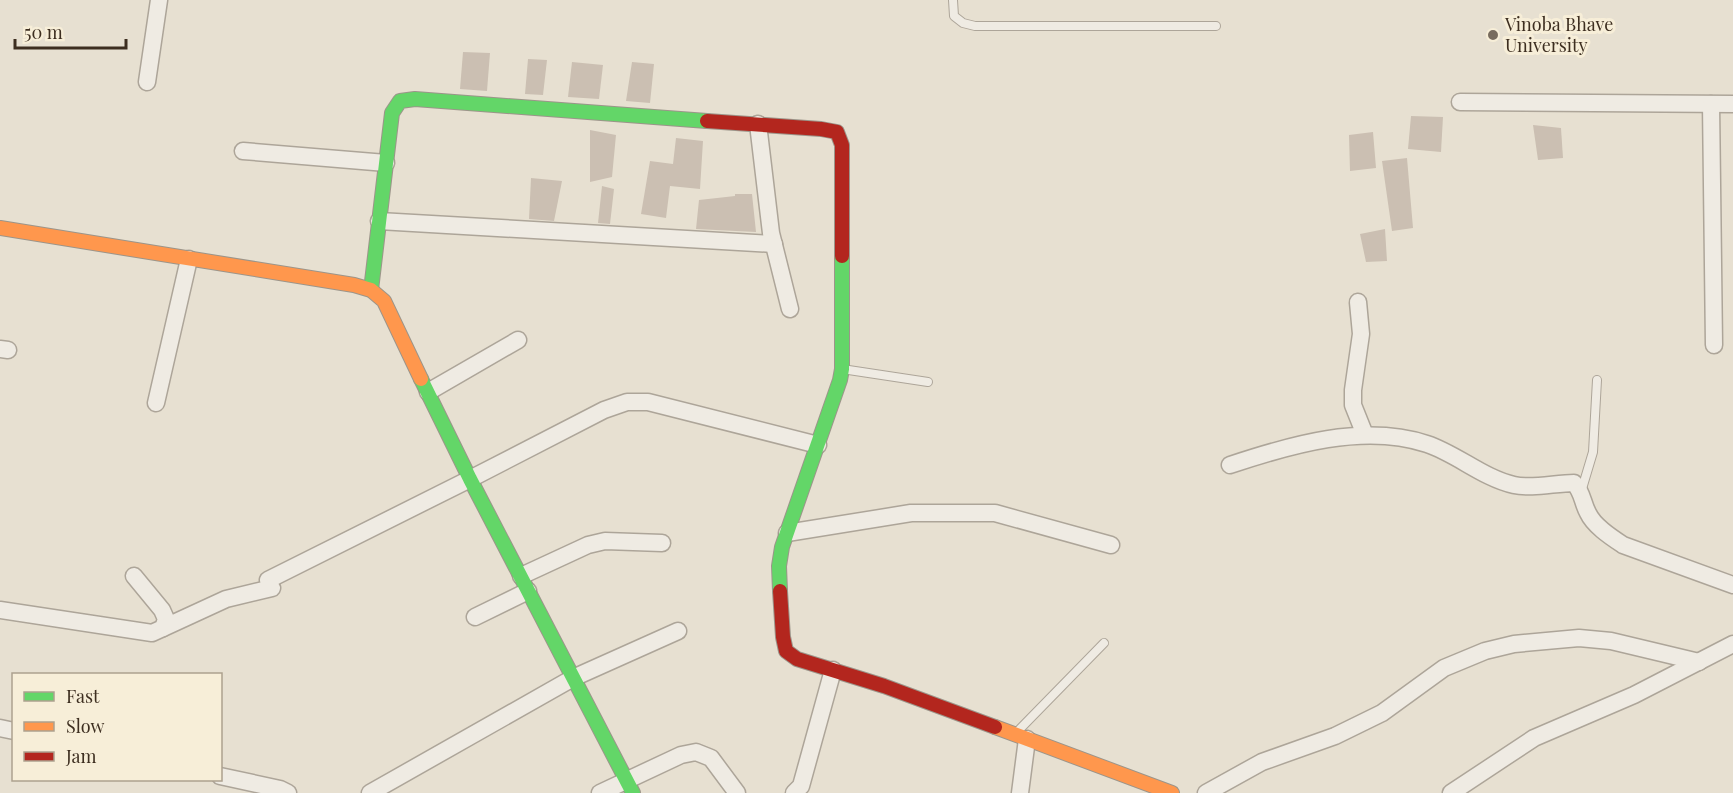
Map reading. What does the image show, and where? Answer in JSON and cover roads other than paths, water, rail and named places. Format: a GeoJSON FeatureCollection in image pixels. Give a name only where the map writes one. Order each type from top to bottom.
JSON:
{"type":"FeatureCollection","features":[{"type":"Feature","properties":{"kind":"street"},"geometry":{"type":"LineString","coordinates":[[147,82],[159,0]]}},
{"type":"Feature","properties":{"kind":"street"},"geometry":{"type":"LineString","coordinates":[[370,290],[392,113],[400,101],[758,124],[837,132],[842,146],[842,369],[782,547],[779,566],[783,637],[786,651],[797,659],[885,686],[1172,793]]}},
{"type":"Feature","properties":{"kind":"street"},"geometry":{"type":"LineString","coordinates":[[1460,102],[1733,104]]}},
{"type":"Feature","properties":{"kind":"street"},"geometry":{"type":"LineString","coordinates":[[1711,104],[1714,345]]}},
{"type":"Feature","properties":{"kind":"street"},"geometry":{"type":"LineString","coordinates":[[758,124],[766,199],[790,309]]}},
{"type":"Feature","properties":{"kind":"street"},"geometry":{"type":"LineString","coordinates":[[243,151],[386,163]]}},
{"type":"Feature","properties":{"kind":"street"},"geometry":{"type":"LineString","coordinates":[[379,221],[774,244]]}},
{"type":"Feature","properties":{"kind":"street"},"geometry":{"type":"LineString","coordinates":[[0,228],[354,285],[370,290],[384,301],[470,479],[630,787]]}},
{"type":"Feature","properties":{"kind":"street"},"geometry":{"type":"LineString","coordinates":[[156,403],[189,259]]}},
{"type":"Feature","properties":{"kind":"street"},"geometry":{"type":"LineString","coordinates":[[1358,302],[1361,334],[1353,405],[1365,435]]}},
{"type":"Feature","properties":{"kind":"street"},"geometry":{"type":"LineString","coordinates":[[428,392],[518,340]]}},
{"type":"Feature","properties":{"kind":"street"},"geometry":{"type":"LineString","coordinates":[[0,610],[152,633],[226,599],[270,584],[604,410],[627,402],[648,402],[818,445]]}},
{"type":"Feature","properties":{"kind":"street"},"geometry":{"type":"LineString","coordinates":[[1230,465],[1283,448],[1365,435],[1388,435],[1428,444],[1502,482],[1517,486],[1574,483],[1581,492],[1588,514],[1608,536],[1623,545],[1733,585]]}},
{"type":"Feature","properties":{"kind":"street"},"geometry":{"type":"LineString","coordinates":[[787,533],[911,513],[995,513],[1111,545]]}},
{"type":"Feature","properties":{"kind":"street"},"geometry":{"type":"LineString","coordinates":[[475,617],[588,545],[605,541],[662,543]]}},
{"type":"Feature","properties":{"kind":"street"},"geometry":{"type":"LineString","coordinates":[[134,576],[162,609],[166,619],[163,628]]}},
{"type":"Feature","properties":{"kind":"street"},"geometry":{"type":"LineString","coordinates":[[370,793],[573,678],[678,631]]}},
{"type":"Feature","properties":{"kind":"street"},"geometry":{"type":"LineString","coordinates":[[1206,793],[1262,762],[1335,736],[1382,713],[1444,668],[1485,651],[1514,644],[1579,638],[1611,641],[1699,662]]}},
{"type":"Feature","properties":{"kind":"street"},"geometry":{"type":"LineString","coordinates":[[1451,793],[1518,746],[1634,695],[1733,644]]}},
{"type":"Feature","properties":{"kind":"street"},"geometry":{"type":"LineString","coordinates":[[794,793],[801,786],[833,670]]}},
{"type":"Feature","properties":{"kind":"street"},"geometry":{"type":"LineString","coordinates":[[1020,793],[1021,737]]}},
{"type":"Feature","properties":{"kind":"street"},"geometry":{"type":"LineString","coordinates":[[600,793],[630,787],[681,755],[696,752],[711,758],[737,793]]}},
{"type":"Feature","properties":{"kind":"street"},"geometry":{"type":"LineString","coordinates":[[222,776],[280,789],[288,793]]}},
{"type":"Feature","properties":{"kind":"lane"},"geometry":{"type":"LineString","coordinates":[[953,0],[954,16],[963,23],[975,26],[1216,26]]}},
{"type":"Feature","properties":{"kind":"lane"},"geometry":{"type":"LineString","coordinates":[[842,369],[928,382]]}},
{"type":"Feature","properties":{"kind":"lane"},"geometry":{"type":"LineString","coordinates":[[1581,492],[1593,452],[1597,380]]}},
{"type":"Feature","properties":{"kind":"lane"},"geometry":{"type":"LineString","coordinates":[[1021,737],[1104,643]]}},
{"type":"Feature","properties":{"kind":"place","name":"Vinoba Bhave University"},"geometry":{"type":"Point","coordinates":[1493,35]}}]}
